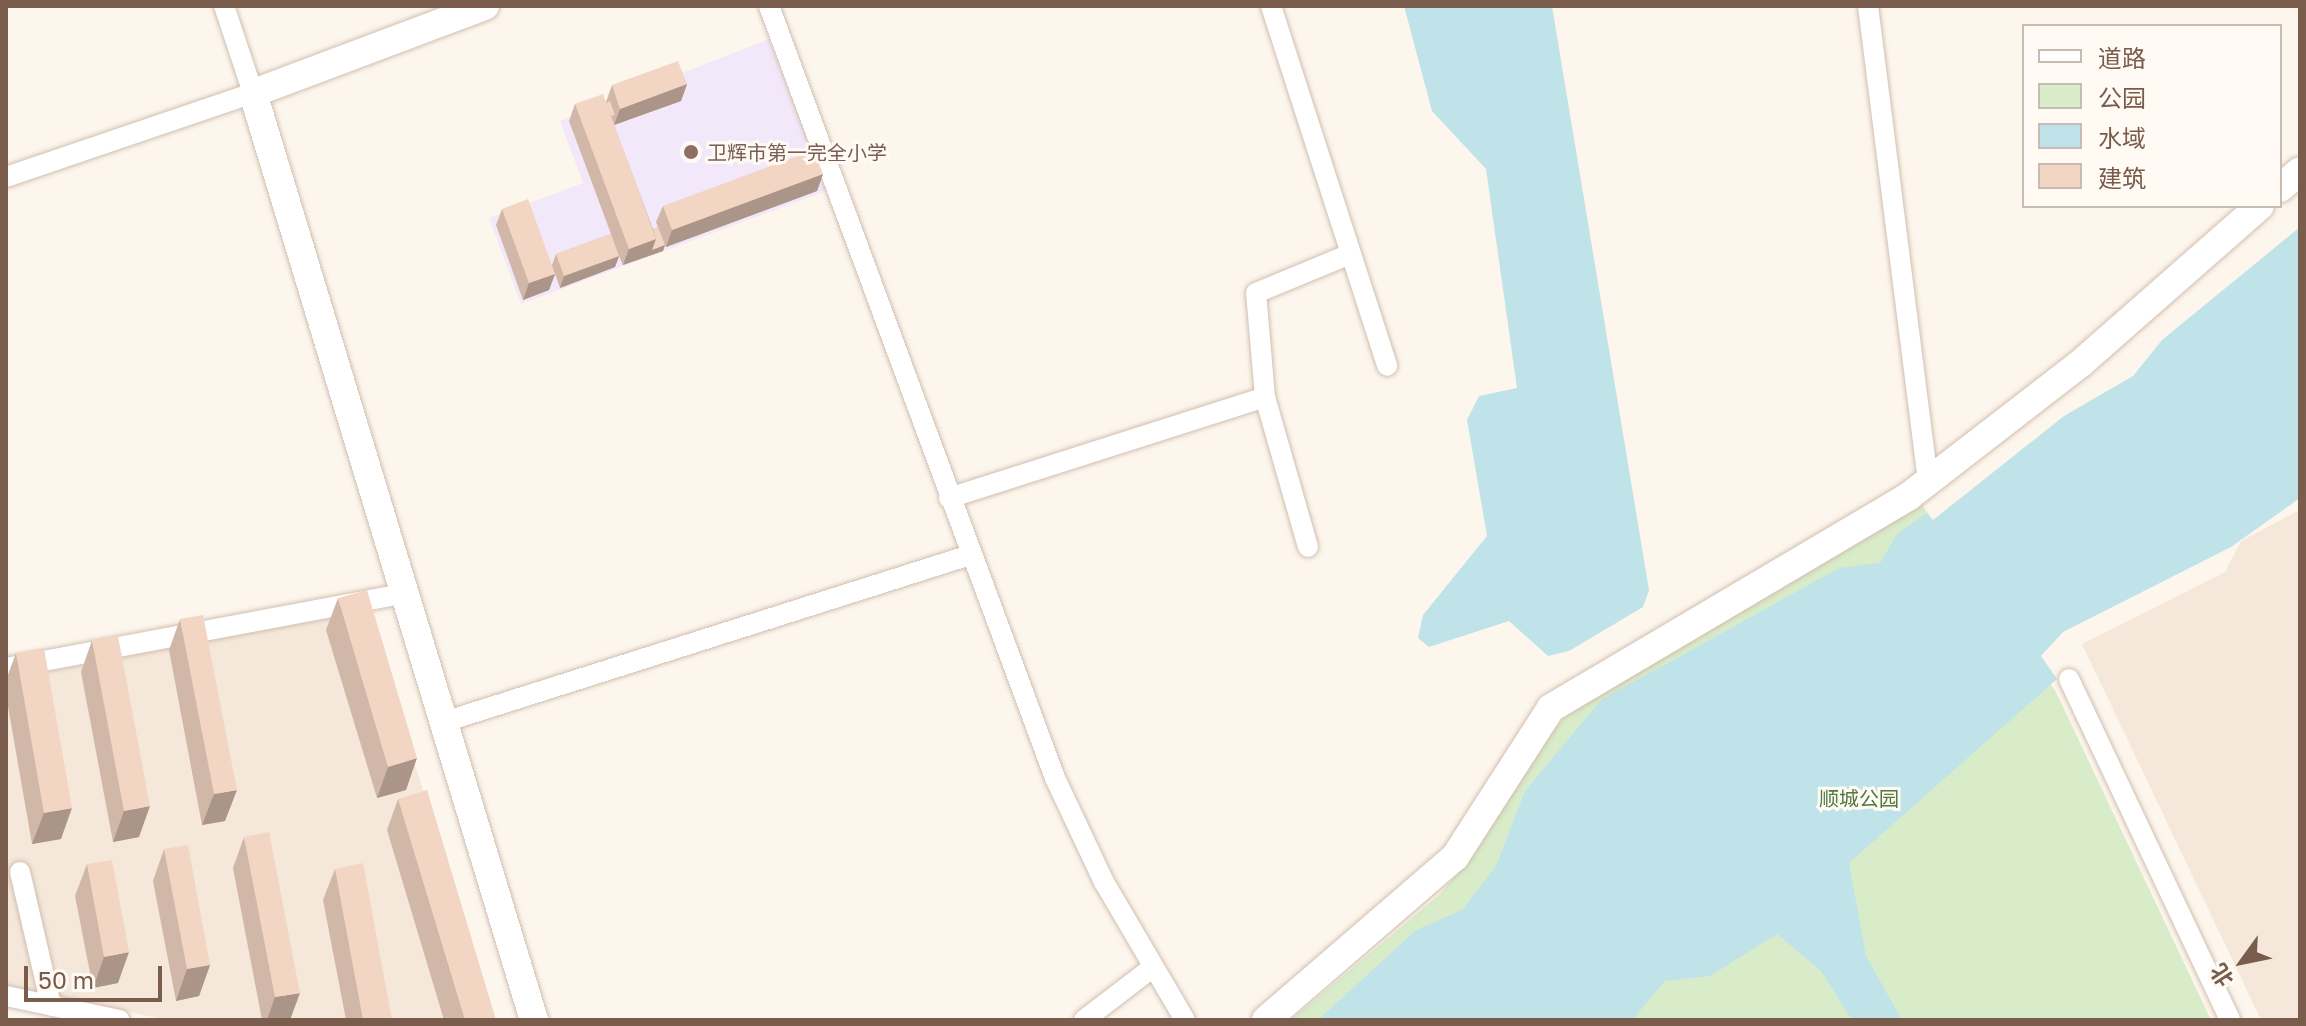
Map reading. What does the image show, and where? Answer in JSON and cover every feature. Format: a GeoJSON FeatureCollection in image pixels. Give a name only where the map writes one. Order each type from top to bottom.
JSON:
{"type":"FeatureCollection","features":[{"type":"Feature","properties":{"kind":"street"},"geometry":{"type":"LineString","coordinates":[[224,6],[534,1020]]}},
{"type":"Feature","properties":{"kind":"street"},"geometry":{"type":"LineString","coordinates":[[6,177],[253,93],[485,6]]}},
{"type":"Feature","properties":{"kind":"street"},"geometry":{"type":"LineString","coordinates":[[769,6],[1055,778],[1152,968],[1185,1020]]}},
{"type":"Feature","properties":{"kind":"street"},"geometry":{"type":"LineString","coordinates":[[1271,6],[1387,366]]}},
{"type":"Feature","properties":{"kind":"street"},"geometry":{"type":"LineString","coordinates":[[1868,6],[1928,482]]}},
{"type":"Feature","properties":{"kind":"street"},"geometry":{"type":"LineString","coordinates":[[2282,186],[2300,171]]}},
{"type":"Feature","properties":{"kind":"street"},"geometry":{"type":"LineString","coordinates":[[1266,1020],[1455,857],[1551,708],[1928,482],[2081,363],[2258,208]]}},
{"type":"Feature","properties":{"kind":"street"},"geometry":{"type":"LineString","coordinates":[[1308,547],[1265,397],[1256,293],[1350,254]]}},
{"type":"Feature","properties":{"kind":"street"},"geometry":{"type":"LineString","coordinates":[[949,498],[1265,397]]}},
{"type":"Feature","properties":{"kind":"street"},"geometry":{"type":"LineString","coordinates":[[444,722],[970,555]]}},
{"type":"Feature","properties":{"kind":"street"},"geometry":{"type":"LineString","coordinates":[[6,668],[405,593]]}},
{"type":"Feature","properties":{"kind":"street"},"geometry":{"type":"LineString","coordinates":[[2069,679],[2230,1020]]}},
{"type":"Feature","properties":{"kind":"street"},"geometry":{"type":"LineString","coordinates":[[20,872],[51,1005]]}},
{"type":"Feature","properties":{"kind":"street"},"geometry":{"type":"LineString","coordinates":[[1084,1020],[1152,968]]}},
{"type":"Feature","properties":{"kind":"street"},"geometry":{"type":"LineString","coordinates":[[6,996],[120,1020]]}},
{"type":"Feature","properties":{"kind":"shaded area","name":"卫辉市第一完全小学"},"geometry":{"type":"Polygon","coordinates":[[[769,39],[826,191],[521,304],[489,218],[583,183],[560,121],[769,39]]]}},
{"type":"Feature","properties":{"kind":"shaded area"},"geometry":{"type":"Polygon","coordinates":[[[2300,510],[2300,1020],[2261,1020],[2082,644],[2225,572],[2241,541],[2300,510]]]}},
{"type":"Feature","properties":{"kind":"shaded area"},"geometry":{"type":"Polygon","coordinates":[[[366,608],[495,1020],[166,1020],[6,985],[6,676],[366,608]]]}},
{"type":"Feature","properties":{"kind":"green space","name":"顺城公园"},"geometry":{"type":"Polygon","coordinates":[[[1922,505],[2056,692],[2211,1020],[1291,1020],[1439,895],[1473,856],[1543,740],[1584,697],[1922,505]]]}},
{"type":"Feature","properties":{"kind":"water"},"geometry":{"type":"Polygon","coordinates":[[[1404,6],[1552,6],[1649,590],[1643,607],[1569,651],[1548,656],[1509,621],[1429,647],[1418,638],[1423,615],[1487,536],[1467,420],[1479,396],[1517,388],[1486,169],[1432,111],[1404,6]]]}},
{"type":"Feature","properties":{"kind":"water","name":"顺城公园"},"geometry":{"type":"Polygon","coordinates":[[[2300,227],[2300,498],[2231,547],[2063,632],[2041,656],[2057,679],[1849,863],[1866,956],[1902,1020],[1852,1020],[1821,971],[1777,934],[1710,976],[1665,981],[1632,1020],[1318,1020],[1416,930],[1462,910],[1496,866],[1525,791],[1601,700],[1839,568],[1880,563],[1897,534],[1926,513],[1933,520],[2064,416],[2133,376],[2162,340],[2300,227]]]}},
{"type":"Feature","properties":{"kind":"building"},"geometry":{"type":"Polygon","coordinates":[[[678,61],[687,84],[620,109],[612,85],[678,61]]]}},
{"type":"Feature","properties":{"kind":"building"},"geometry":{"type":"Polygon","coordinates":[[[603,94],[656,239],[629,249],[575,104],[603,94]]]}},
{"type":"Feature","properties":{"kind":"building"},"geometry":{"type":"Polygon","coordinates":[[[610,101],[615,115],[611,116],[606,103],[610,101]]]}},
{"type":"Feature","properties":{"kind":"building"},"geometry":{"type":"Polygon","coordinates":[[[814,150],[823,174],[672,230],[663,206],[814,150]]]}},
{"type":"Feature","properties":{"kind":"building"},"geometry":{"type":"Polygon","coordinates":[[[528,199],[555,274],[529,283],[502,209],[528,199]]]}},
{"type":"Feature","properties":{"kind":"building"},"geometry":{"type":"Polygon","coordinates":[[[658,227],[665,245],[652,250],[656,239],[653,229],[658,227]]]}},
{"type":"Feature","properties":{"kind":"building"},"geometry":{"type":"Polygon","coordinates":[[[611,234],[619,256],[564,276],[556,254],[611,234]]]}},
{"type":"Feature","properties":{"kind":"building"},"geometry":{"type":"Polygon","coordinates":[[[367,590],[417,758],[388,767],[338,598],[367,590]]]}},
{"type":"Feature","properties":{"kind":"building"},"geometry":{"type":"Polygon","coordinates":[[[203,615],[237,790],[214,794],[180,619],[203,615]]]}},
{"type":"Feature","properties":{"kind":"building"},"geometry":{"type":"Polygon","coordinates":[[[118,636],[150,806],[124,811],[92,640],[118,636]]]}},
{"type":"Feature","properties":{"kind":"building"},"geometry":{"type":"Polygon","coordinates":[[[44,648],[72,808],[44,813],[16,653],[44,648]]]}},
{"type":"Feature","properties":{"kind":"building"},"geometry":{"type":"Polygon","coordinates":[[[427,790],[496,1020],[465,1020],[398,799],[427,790]]]}},
{"type":"Feature","properties":{"kind":"building"},"geometry":{"type":"Polygon","coordinates":[[[269,832],[300,993],[275,997],[244,837],[269,832]]]}},
{"type":"Feature","properties":{"kind":"building"},"geometry":{"type":"Polygon","coordinates":[[[188,845],[210,965],[187,969],[164,849],[188,845]]]}},
{"type":"Feature","properties":{"kind":"building"},"geometry":{"type":"Polygon","coordinates":[[[112,860],[129,952],[104,957],[87,864],[112,860]]]}},
{"type":"Feature","properties":{"kind":"building"},"geometry":{"type":"Polygon","coordinates":[[[363,863],[392,1020],[363,1020],[335,869],[363,863]]]}},
{"type":"Feature","properties":{"kind":"place","name":"卫辉市第一完全小学"},"geometry":{"type":"Point","coordinates":[691,152]}}]}
